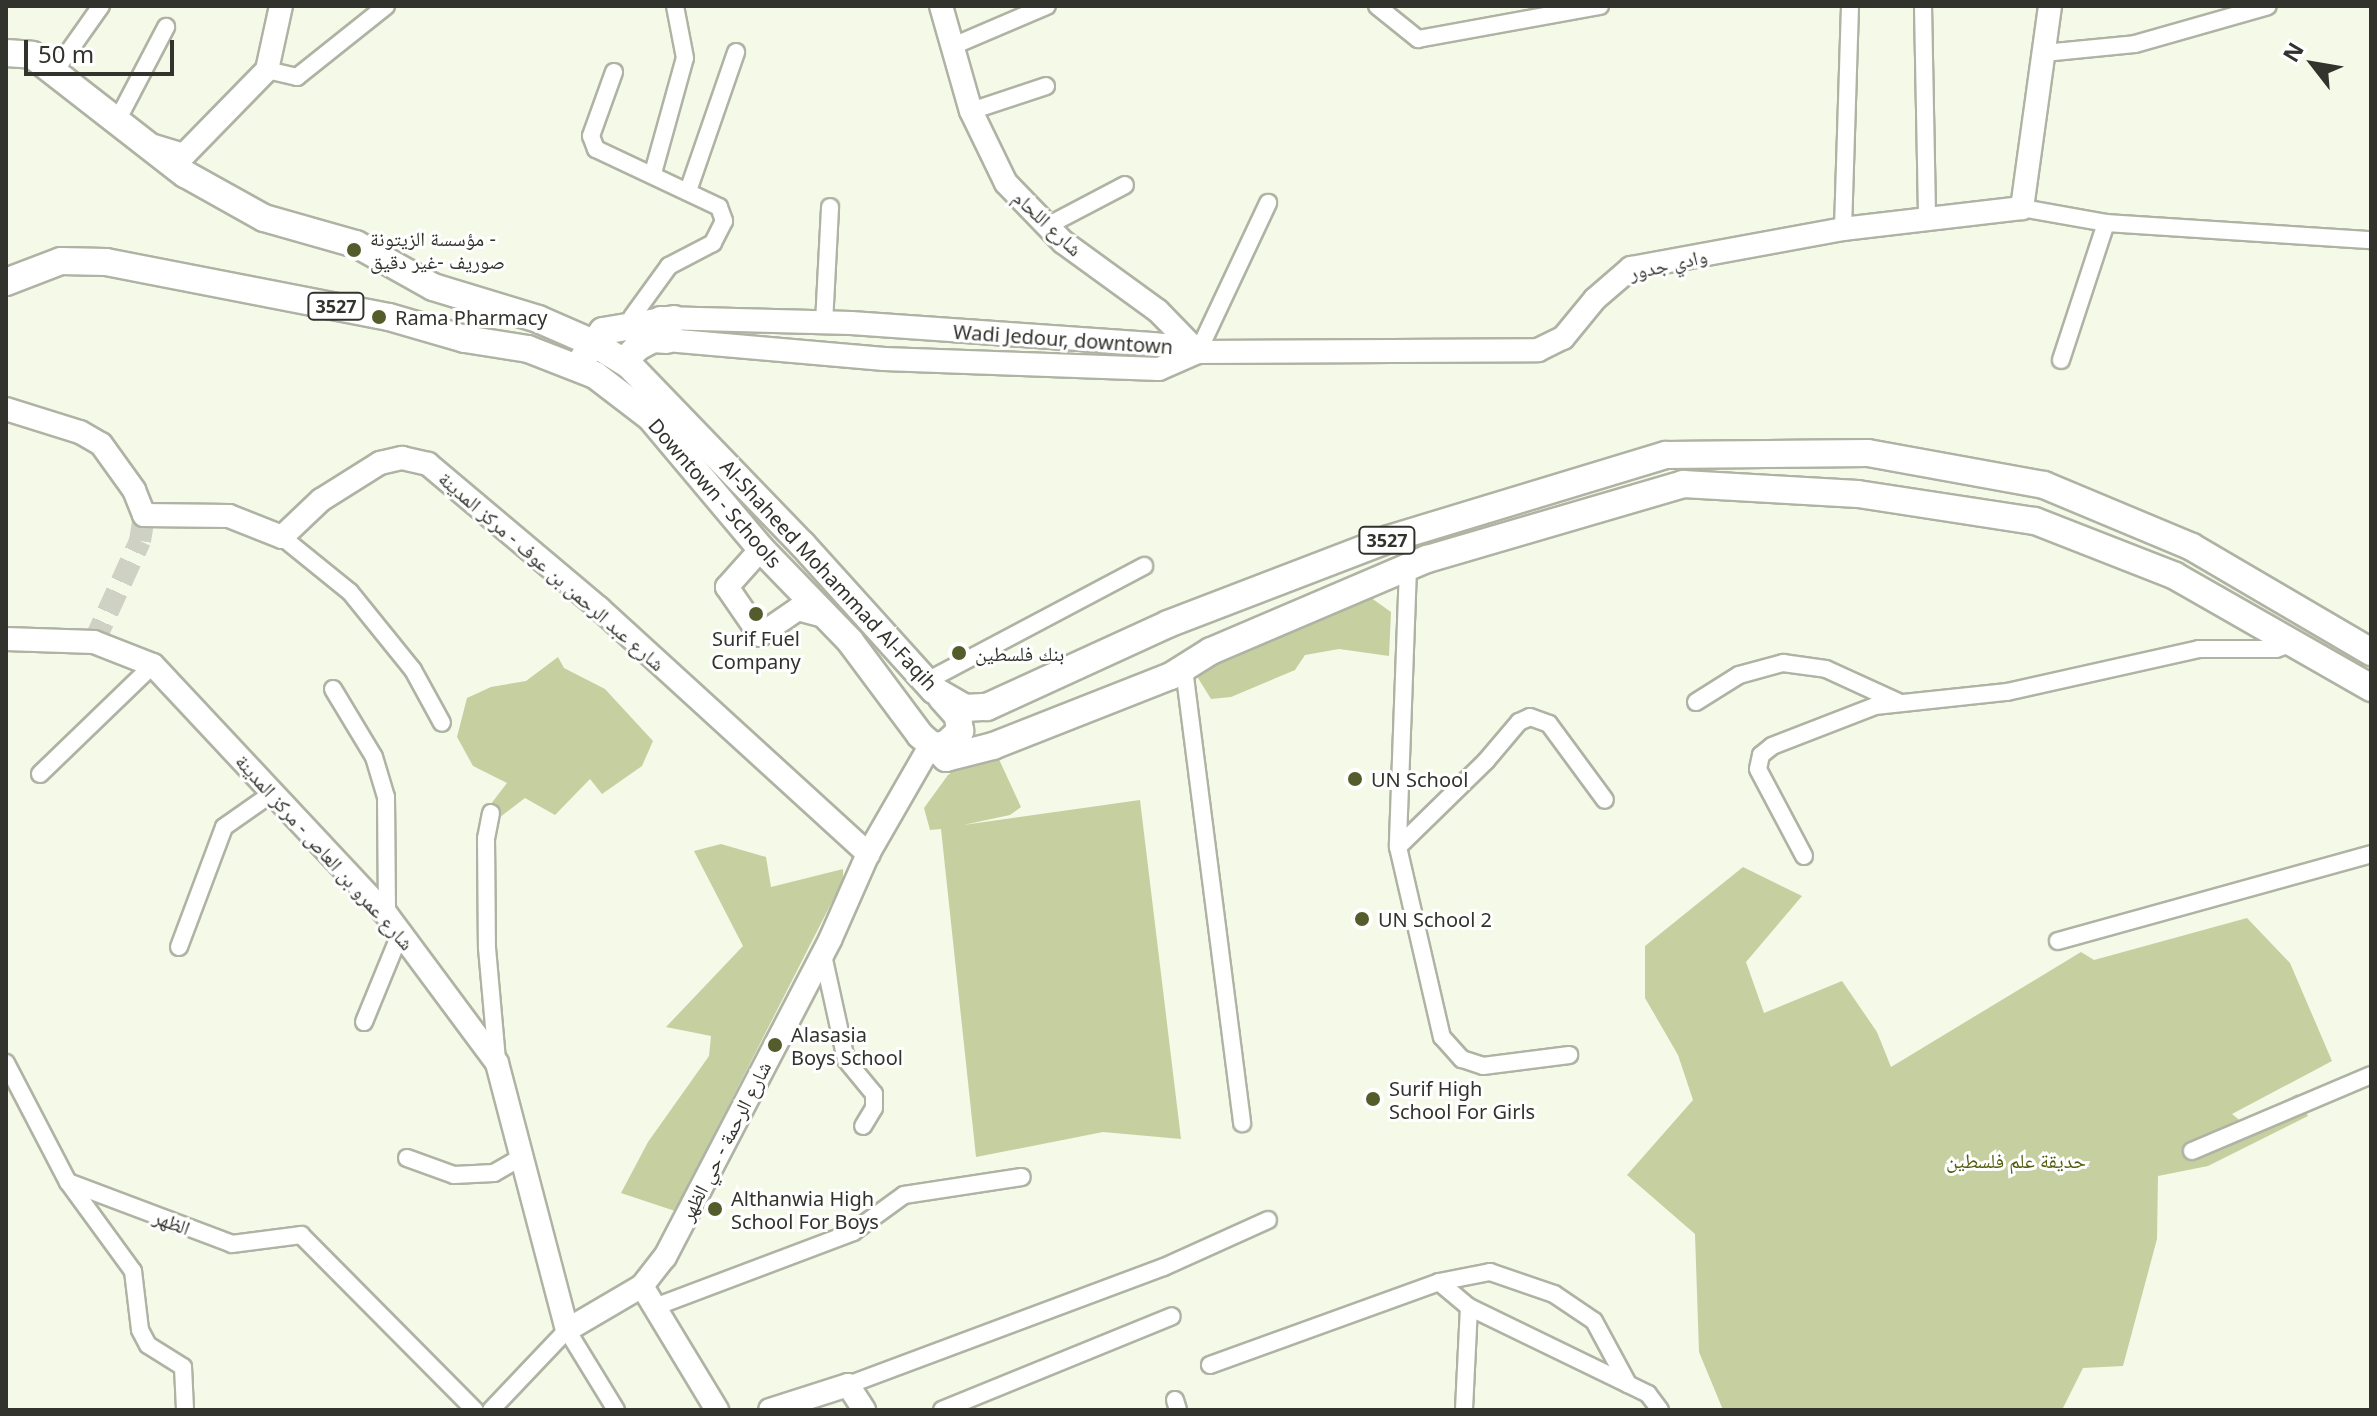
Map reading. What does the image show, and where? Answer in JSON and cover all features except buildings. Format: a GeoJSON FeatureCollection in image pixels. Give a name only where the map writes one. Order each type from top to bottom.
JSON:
{"type":"FeatureCollection","features":[{"type":"Feature","properties":{"kind":"main road"},"geometry":{"type":"LineString","coordinates":[[149,144],[184,155],[202,140],[267,70],[281,6]]}},
{"type":"Feature","properties":{"kind":"main road","name":"شارع اللحام"},"geometry":{"type":"LineString","coordinates":[[941,6],[971,111],[1006,183],[1047,226],[1158,311],[1198,352]]}},
{"type":"Feature","properties":{"kind":"main road"},"geometry":{"type":"LineString","coordinates":[[2022,208],[2050,6]]}},
{"type":"Feature","properties":{"kind":"main road","name":"3527"},"geometry":{"type":"LineString","coordinates":[[6,53],[32,55],[208,187],[264,218],[356,244],[433,287],[526,316],[632,317]]}},
{"type":"Feature","properties":{"kind":"main road"},"geometry":{"type":"LineString","coordinates":[[202,140],[200,165],[208,187]]}},
{"type":"Feature","properties":{"kind":"main road","name":"وادي جدور"},"geometry":{"type":"LineString","coordinates":[[1198,352],[1538,350],[1563,338],[1595,299],[1631,268],[1843,229],[2022,208]]}},
{"type":"Feature","properties":{"kind":"main road","name":"Downtown - Schools"},"geometry":{"type":"LineString","coordinates":[[6,282],[61,261],[106,262],[389,317],[528,349],[587,371],[650,417],[761,549],[850,641]]}},
{"type":"Feature","properties":{"kind":"main road"},"geometry":{"type":"LineString","coordinates":[[500,345],[525,331],[526,316]]}},
{"type":"Feature","properties":{"kind":"main road","name":"Al-Shaheed Mohammad Al-Faqih"},"geometry":{"type":"LineString","coordinates":[[526,316],[593,343],[622,362],[802,544],[930,686],[980,710],[1168,624],[1389,539],[1666,455],[1868,453],[2044,485],[2192,547],[2371,652]]}},
{"type":"Feature","properties":{"kind":"main road","name":"Wadi Jedour, downtown"},"geometry":{"type":"LineString","coordinates":[[632,317],[665,333],[884,359],[1159,369],[1198,352]]}},
{"type":"Feature","properties":{"kind":"main road","name":"Wadi Jedour, downtown"},"geometry":{"type":"LineString","coordinates":[[665,333],[824,323],[1179,346],[1198,352]]}},
{"type":"Feature","properties":{"kind":"main road"},"geometry":{"type":"LineString","coordinates":[[610,328],[665,333],[631,352],[609,371],[587,371],[593,343],[610,328]]}},
{"type":"Feature","properties":{"kind":"main road"},"geometry":{"type":"LineString","coordinates":[[6,409],[80,432],[101,444],[134,490],[144,515],[229,516],[282,537]]}},
{"type":"Feature","properties":{"kind":"main road","name":"شارع عبد الرحمن بن عوف - مركز المدينة"},"geometry":{"type":"LineString","coordinates":[[282,537],[321,500],[380,463],[402,458],[428,464],[599,608],[868,854]]}},
{"type":"Feature","properties":{"kind":"main road","name":"3527"},"geometry":{"type":"LineString","coordinates":[[930,746],[946,758],[972,753],[1184,669],[1211,651],[1408,568],[1683,484],[1858,494],[2035,521],[2175,576],[2293,643]]}},
{"type":"Feature","properties":{"kind":"main road"},"geometry":{"type":"LineString","coordinates":[[802,544],[776,538],[731,578],[729,593],[764,631],[798,609],[830,618]]}},
{"type":"Feature","properties":{"kind":"main road","name":"شارع عمرو بن العاص - مركز المدينة"},"geometry":{"type":"LineString","coordinates":[[6,639],[94,642],[153,665],[394,924],[497,1063],[567,1330]]}},
{"type":"Feature","properties":{"kind":"main road","name":"Al-Shaheed Mohammad Al-Faqih"},"geometry":{"type":"LineString","coordinates":[[850,641],[930,746]]}},
{"type":"Feature","properties":{"kind":"main road"},"geometry":{"type":"LineString","coordinates":[[2293,643],[2371,688]]}},
{"type":"Feature","properties":{"kind":"main road","name":"3527"},"geometry":{"type":"LineString","coordinates":[[930,686],[961,723],[951,742],[930,746]]}},
{"type":"Feature","properties":{"kind":"main road","name":"شارع الرحمة - حي الظهر"},"geometry":{"type":"LineString","coordinates":[[567,1330],[642,1286],[665,1257],[823,955],[868,854],[930,746]]}},
{"type":"Feature","properties":{"kind":"main road"},"geometry":{"type":"LineString","coordinates":[[642,1286],[717,1410]]}},
{"type":"Feature","properties":{"kind":"main road"},"geometry":{"type":"LineString","coordinates":[[770,1410],[848,1385],[864,1410]]}},
{"type":"Feature","properties":{"kind":"street"},"geometry":{"type":"LineString","coordinates":[[55,71],[101,6]]}},
{"type":"Feature","properties":{"kind":"street"},"geometry":{"type":"LineString","coordinates":[[267,70],[288,79],[300,76],[386,6]]}},
{"type":"Feature","properties":{"kind":"street"},"geometry":{"type":"LineString","coordinates":[[653,173],[685,58],[675,6]]}},
{"type":"Feature","properties":{"kind":"street"},"geometry":{"type":"LineString","coordinates":[[953,46],[1047,6]]}},
{"type":"Feature","properties":{"kind":"street"},"geometry":{"type":"LineString","coordinates":[[1377,6],[1418,39],[1600,6]]}},
{"type":"Feature","properties":{"kind":"street"},"geometry":{"type":"LineString","coordinates":[[1843,229],[1850,6]]}},
{"type":"Feature","properties":{"kind":"street"},"geometry":{"type":"LineString","coordinates":[[1923,6],[1927,219]]}},
{"type":"Feature","properties":{"kind":"street"},"geometry":{"type":"LineString","coordinates":[[2044,53],[2135,44],[2268,6]]}},
{"type":"Feature","properties":{"kind":"street"},"geometry":{"type":"LineString","coordinates":[[118,119],[166,27]]}},
{"type":"Feature","properties":{"kind":"street"},"geometry":{"type":"LineString","coordinates":[[688,191],[736,52]]}},
{"type":"Feature","properties":{"kind":"street"},"geometry":{"type":"LineString","coordinates":[[614,72],[593,144],[604,155],[653,173],[719,207],[720,235],[669,266],[632,317]]}},
{"type":"Feature","properties":{"kind":"street"},"geometry":{"type":"LineString","coordinates":[[971,111],[1046,86]]}},
{"type":"Feature","properties":{"kind":"street"},"geometry":{"type":"LineString","coordinates":[[1047,226],[1125,185]]}},
{"type":"Feature","properties":{"kind":"street"},"geometry":{"type":"LineString","coordinates":[[1198,352],[1268,203]]}},
{"type":"Feature","properties":{"kind":"street"},"geometry":{"type":"LineString","coordinates":[[824,323],[830,207]]}},
{"type":"Feature","properties":{"kind":"street"},"geometry":{"type":"LineString","coordinates":[[2022,208],[2106,223],[2371,240]]}},
{"type":"Feature","properties":{"kind":"street"},"geometry":{"type":"LineString","coordinates":[[2061,360],[2106,223]]}},
{"type":"Feature","properties":{"kind":"street"},"geometry":{"type":"LineString","coordinates":[[282,537],[350,592],[413,670],[442,723]]}},
{"type":"Feature","properties":{"kind":"street"},"geometry":{"type":"LineString","coordinates":[[930,686],[1144,566]]}},
{"type":"Feature","properties":{"kind":"street"},"geometry":{"type":"LineString","coordinates":[[1408,568],[1398,847],[1439,1028],[1450,1049],[1483,1066],[1569,1055]]}},
{"type":"Feature","properties":{"kind":"street"},"geometry":{"type":"LineString","coordinates":[[1804,856],[1758,769],[1761,755],[1847,715],[1898,702],[1981,697],[2199,649],[2276,649],[2293,643]]}},
{"type":"Feature","properties":{"kind":"street"},"geometry":{"type":"LineString","coordinates":[[1696,702],[1739,675],[1783,663],[1826,669],[1898,702]]}},
{"type":"Feature","properties":{"kind":"street"},"geometry":{"type":"LineString","coordinates":[[40,774],[153,665]]}},
{"type":"Feature","properties":{"kind":"street"},"geometry":{"type":"LineString","coordinates":[[1184,669],[1242,1123]]}},
{"type":"Feature","properties":{"kind":"street"},"geometry":{"type":"LineString","coordinates":[[333,689],[374,757],[386,797],[394,924],[364,1022]]}},
{"type":"Feature","properties":{"kind":"street"},"geometry":{"type":"LineString","coordinates":[[1398,847],[1519,722],[1530,717],[1549,724],[1605,800]]}},
{"type":"Feature","properties":{"kind":"street"},"geometry":{"type":"LineString","coordinates":[[179,947],[218,836],[231,819],[274,792]]}},
{"type":"Feature","properties":{"kind":"street"},"geometry":{"type":"LineString","coordinates":[[491,813],[486,838],[487,948],[497,1063]]}},
{"type":"Feature","properties":{"kind":"street"},"geometry":{"type":"LineString","coordinates":[[2058,941],[2371,854]]}},
{"type":"Feature","properties":{"kind":"street"},"geometry":{"type":"LineString","coordinates":[[823,955],[846,1060],[874,1094],[874,1108],[863,1126]]}},
{"type":"Feature","properties":{"kind":"street"},"geometry":{"type":"LineString","coordinates":[[6,1063],[68,1182],[133,1271],[140,1330],[148,1345],[183,1367],[185,1410]]}},
{"type":"Feature","properties":{"kind":"street"},"geometry":{"type":"LineString","coordinates":[[2192,1151],[2371,1075]]}},
{"type":"Feature","properties":{"kind":"street"},"geometry":{"type":"LineString","coordinates":[[407,1158],[454,1175],[494,1173],[522,1157]]}},
{"type":"Feature","properties":{"kind":"street"},"geometry":{"type":"LineString","coordinates":[[655,1307],[853,1232],[904,1195],[1022,1177]]}},
{"type":"Feature","properties":{"kind":"street","name":"الظهر"},"geometry":{"type":"LineString","coordinates":[[68,1182],[232,1244],[301,1235],[475,1410]]}},
{"type":"Feature","properties":{"kind":"street"},"geometry":{"type":"LineString","coordinates":[[848,1385],[1164,1267],[1268,1220]]}},
{"type":"Feature","properties":{"kind":"street"},"geometry":{"type":"LineString","coordinates":[[1210,1365],[1439,1282],[1490,1272],[1554,1294],[1594,1321],[1628,1384]]}},
{"type":"Feature","properties":{"kind":"street"},"geometry":{"type":"LineString","coordinates":[[1439,1282],[1469,1307],[1648,1394],[1660,1410]]}},
{"type":"Feature","properties":{"kind":"street"},"geometry":{"type":"LineString","coordinates":[[1464,1410],[1469,1307]]}},
{"type":"Feature","properties":{"kind":"street"},"geometry":{"type":"LineString","coordinates":[[942,1410],[1172,1316]]}},
{"type":"Feature","properties":{"kind":"street"},"geometry":{"type":"LineString","coordinates":[[491,1410],[567,1330],[616,1410]]}},
{"type":"Feature","properties":{"kind":"green space"},"geometry":{"type":"Polygon","coordinates":[[[1370,597],[1391,612],[1389,656],[1339,649],[1305,655],[1295,670],[1231,697],[1211,699],[1198,678],[1217,654],[1370,597]]]}},
{"type":"Feature","properties":{"kind":"green space"},"geometry":{"type":"Polygon","coordinates":[[[558,657],[564,668],[605,689],[653,741],[642,766],[602,794],[590,779],[555,815],[525,798],[500,817],[487,809],[507,783],[473,766],[457,737],[467,698],[491,687],[526,681],[558,657]]]}},
{"type":"Feature","properties":{"kind":"green space"},"geometry":{"type":"Polygon","coordinates":[[[997,755],[1021,807],[1010,815],[963,825],[1140,800],[1181,1139],[1103,1132],[976,1157],[941,829],[930,830],[924,808],[948,775],[966,762],[997,755]]]}},
{"type":"Feature","properties":{"kind":"green space"},"geometry":{"type":"Polygon","coordinates":[[[721,844],[766,857],[771,887],[843,869],[843,880],[675,1211],[621,1193],[648,1142],[709,1056],[711,1036],[666,1027],[743,946],[694,851],[721,844]]]}},
{"type":"Feature","properties":{"kind":"green space","name":"حديقة علم فلسطين"},"geometry":{"type":"Polygon","coordinates":[[[1743,867],[1802,896],[1746,962],[1764,1013],[1842,981],[1877,1032],[1891,1067],[2081,952],[2094,960],[2247,918],[2290,963],[2332,1061],[2232,1114],[2243,1123],[2297,1094],[2308,1116],[2208,1166],[2158,1176],[2157,1239],[2123,1366],[2083,1368],[2062,1410],[1723,1410],[1699,1352],[1695,1234],[1627,1175],[1693,1100],[1678,1055],[1645,998],[1645,946],[1743,867]]]}},
{"type":"Feature","properties":{"kind":"tunnel"},"geometry":{"type":"LineString","coordinates":[[94,642],[140,541],[144,515]]}},
{"type":"Feature","properties":{"kind":"place","name":"مؤسسة الزيتونة - صوريف -غير دقيق"},"geometry":{"type":"Point","coordinates":[354,250]}},
{"type":"Feature","properties":{"kind":"place","name":"Rama Pharmacy"},"geometry":{"type":"Point","coordinates":[379,317]}},
{"type":"Feature","properties":{"kind":"place","name":"Surif Fuel Company"},"geometry":{"type":"Point","coordinates":[756,614]}},
{"type":"Feature","properties":{"kind":"place","name":"بنك فلسطين"},"geometry":{"type":"Point","coordinates":[959,653]}},
{"type":"Feature","properties":{"kind":"place","name":"UN School"},"geometry":{"type":"Point","coordinates":[1355,779]}},
{"type":"Feature","properties":{"kind":"place","name":"UN School 2"},"geometry":{"type":"Point","coordinates":[1362,919]}},
{"type":"Feature","properties":{"kind":"place","name":"Alasasia Boys School"},"geometry":{"type":"Point","coordinates":[775,1045]}},
{"type":"Feature","properties":{"kind":"place","name":"Surif High School For Girls"},"geometry":{"type":"Point","coordinates":[1373,1099]}},
{"type":"Feature","properties":{"kind":"place","name":"Althanwia High School For Boys"},"geometry":{"type":"Point","coordinates":[715,1209]}}]}
